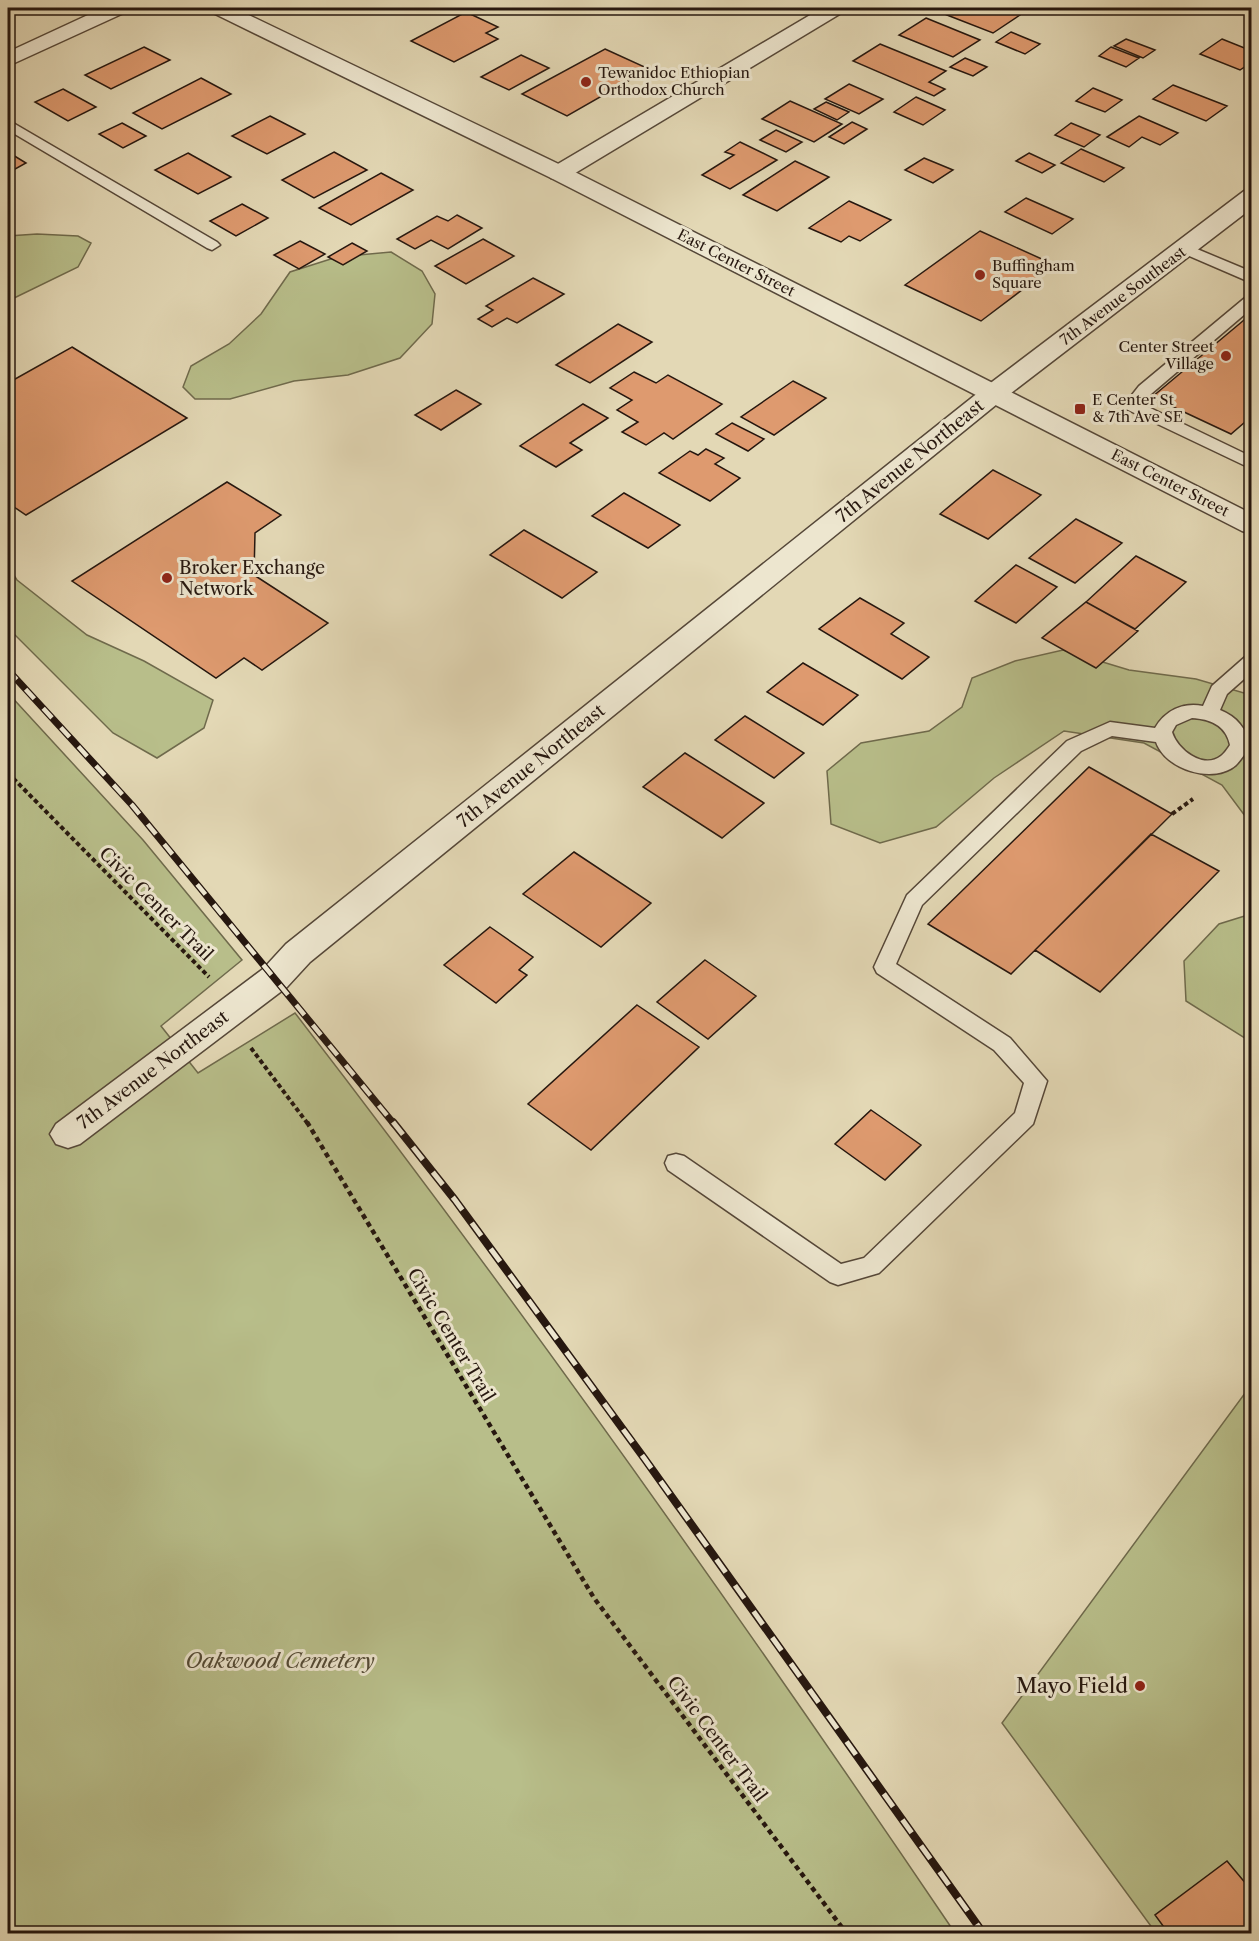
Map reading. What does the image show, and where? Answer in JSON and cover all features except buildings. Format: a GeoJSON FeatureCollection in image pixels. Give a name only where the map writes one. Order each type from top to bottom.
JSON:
{"type":"FeatureCollection","features":[{"type":"Feature","properties":{"kind":"street"},"geometry":{"type":"LineString","coordinates":[[8,60],[119,8]]}},
{"type":"Feature","properties":{"kind":"street","name":"East Center Street"},"geometry":{"type":"LineString","coordinates":[[218,8],[559,173],[1251,525]]}},
{"type":"Feature","properties":{"kind":"street"},"geometry":{"type":"LineString","coordinates":[[559,173],[836,8]]}},
{"type":"Feature","properties":{"kind":"street","name":"7th Avenue Southeast"},"geometry":{"type":"LineString","coordinates":[[993,394],[1185,249],[1251,196]]}},
{"type":"Feature","properties":{"kind":"street","name":"7th Avenue Northeast"},"geometry":{"type":"LineString","coordinates":[[68,1134],[275,978],[298,953],[993,394]]}},
{"type":"Feature","properties":{"kind":"lane"},"geometry":{"type":"LineString","coordinates":[[8,124],[212,245]]}},
{"type":"Feature","properties":{"kind":"lane"},"geometry":{"type":"LineString","coordinates":[[1185,249],[1251,278]]}},
{"type":"Feature","properties":{"kind":"lane"},"geometry":{"type":"LineString","coordinates":[[1251,300],[1145,390],[1132,405],[1251,464]]}},
{"type":"Feature","properties":{"kind":"lane"},"geometry":{"type":"LineString","coordinates":[[1209,714],[1219,691],[1251,661]]}},
{"type":"Feature","properties":{"kind":"lane"},"geometry":{"type":"LineString","coordinates":[[1190,711],[1209,714],[1227,722],[1235,729],[1240,746],[1230,760],[1208,766],[1183,761],[1172,754],[1162,736],[1163,727],[1169,719],[1190,711]]}},
{"type":"Feature","properties":{"kind":"lane"},"geometry":{"type":"LineString","coordinates":[[676,1163],[838,1275],[871,1266],[1024,1118],[1036,1081],[1002,1044],[884,968],[914,900],[1074,746],[1110,729],[1162,736]]}},
{"type":"Feature","properties":{"kind":"path","name":"Civic Center Trail"},"geometry":{"type":"LineString","coordinates":[[8,773],[208,974],[227,1013],[251,1049],[301,1112],[594,1598],[847,1934]]}},
{"type":"Feature","properties":{"kind":"green space"},"geometry":{"type":"Polygon","coordinates":[[[37,234],[78,236],[91,243],[78,267],[8,301],[8,236],[37,234]]]}},
{"type":"Feature","properties":{"kind":"green space"},"geometry":{"type":"Polygon","coordinates":[[[391,252],[422,271],[435,294],[432,324],[400,358],[348,375],[294,381],[230,399],[195,399],[183,387],[191,366],[229,344],[261,314],[290,272],[337,257],[391,252]]]}},
{"type":"Feature","properties":{"kind":"green space"},"geometry":{"type":"Polygon","coordinates":[[[8,566],[17,580],[87,635],[144,661],[213,700],[204,728],[157,758],[113,733],[8,628],[8,566]]]}},
{"type":"Feature","properties":{"kind":"green space"},"geometry":{"type":"Polygon","coordinates":[[[1063,650],[1129,670],[1196,679],[1251,695],[1251,824],[1222,785],[1144,743],[1064,731],[994,778],[936,827],[880,843],[831,824],[827,771],[861,743],[929,731],[962,707],[972,678],[1015,661],[1063,650]]]}},
{"type":"Feature","properties":{"kind":"green space","name":"Oakwood Cemetery"},"geometry":{"type":"Polygon","coordinates":[[[8,693],[143,840],[242,960],[161,1026],[198,1073],[295,1013],[550,1353],[795,1700],[955,1933],[8,1933],[8,693]]]}},
{"type":"Feature","properties":{"kind":"green space"},"geometry":{"type":"Polygon","coordinates":[[[1252,914],[1251,1042],[1186,1001],[1184,961],[1219,924],[1252,914]]]}},
{"type":"Feature","properties":{"kind":"green space","name":"Mayo Field"},"geometry":{"type":"Polygon","coordinates":[[[1251,1385],[1251,1933],[1156,1933],[1002,1723],[1251,1385]]]}},
{"type":"Feature","properties":{"kind":"railway"},"geometry":{"type":"LineString","coordinates":[[8,670],[132,805],[394,1124]]}},
{"type":"Feature","properties":{"kind":"railway"},"geometry":{"type":"LineString","coordinates":[[393,1122],[455,1200],[644,1458],[984,1934]]}},
{"type":"Feature","properties":{"kind":"place","name":"Tewanidoc Ethiopian Orthodox Church"},"geometry":{"type":"Point","coordinates":[586,82]}},
{"type":"Feature","properties":{"kind":"place","name":"Buffingham Square"},"geometry":{"type":"Point","coordinates":[980,275]}},
{"type":"Feature","properties":{"kind":"place","name":"Center Street Village"},"geometry":{"type":"Point","coordinates":[1226,356]}},
{"type":"Feature","properties":{"kind":"place","name":"E Center St & 7th Ave SE"},"geometry":{"type":"Point","coordinates":[1080,409]}},
{"type":"Feature","properties":{"kind":"place","name":"Broker Exchange Network"},"geometry":{"type":"Point","coordinates":[167,578]}},
{"type":"Feature","properties":{"kind":"place","name":"Mayo Field"},"geometry":{"type":"Point","coordinates":[1140,1686]}}]}
